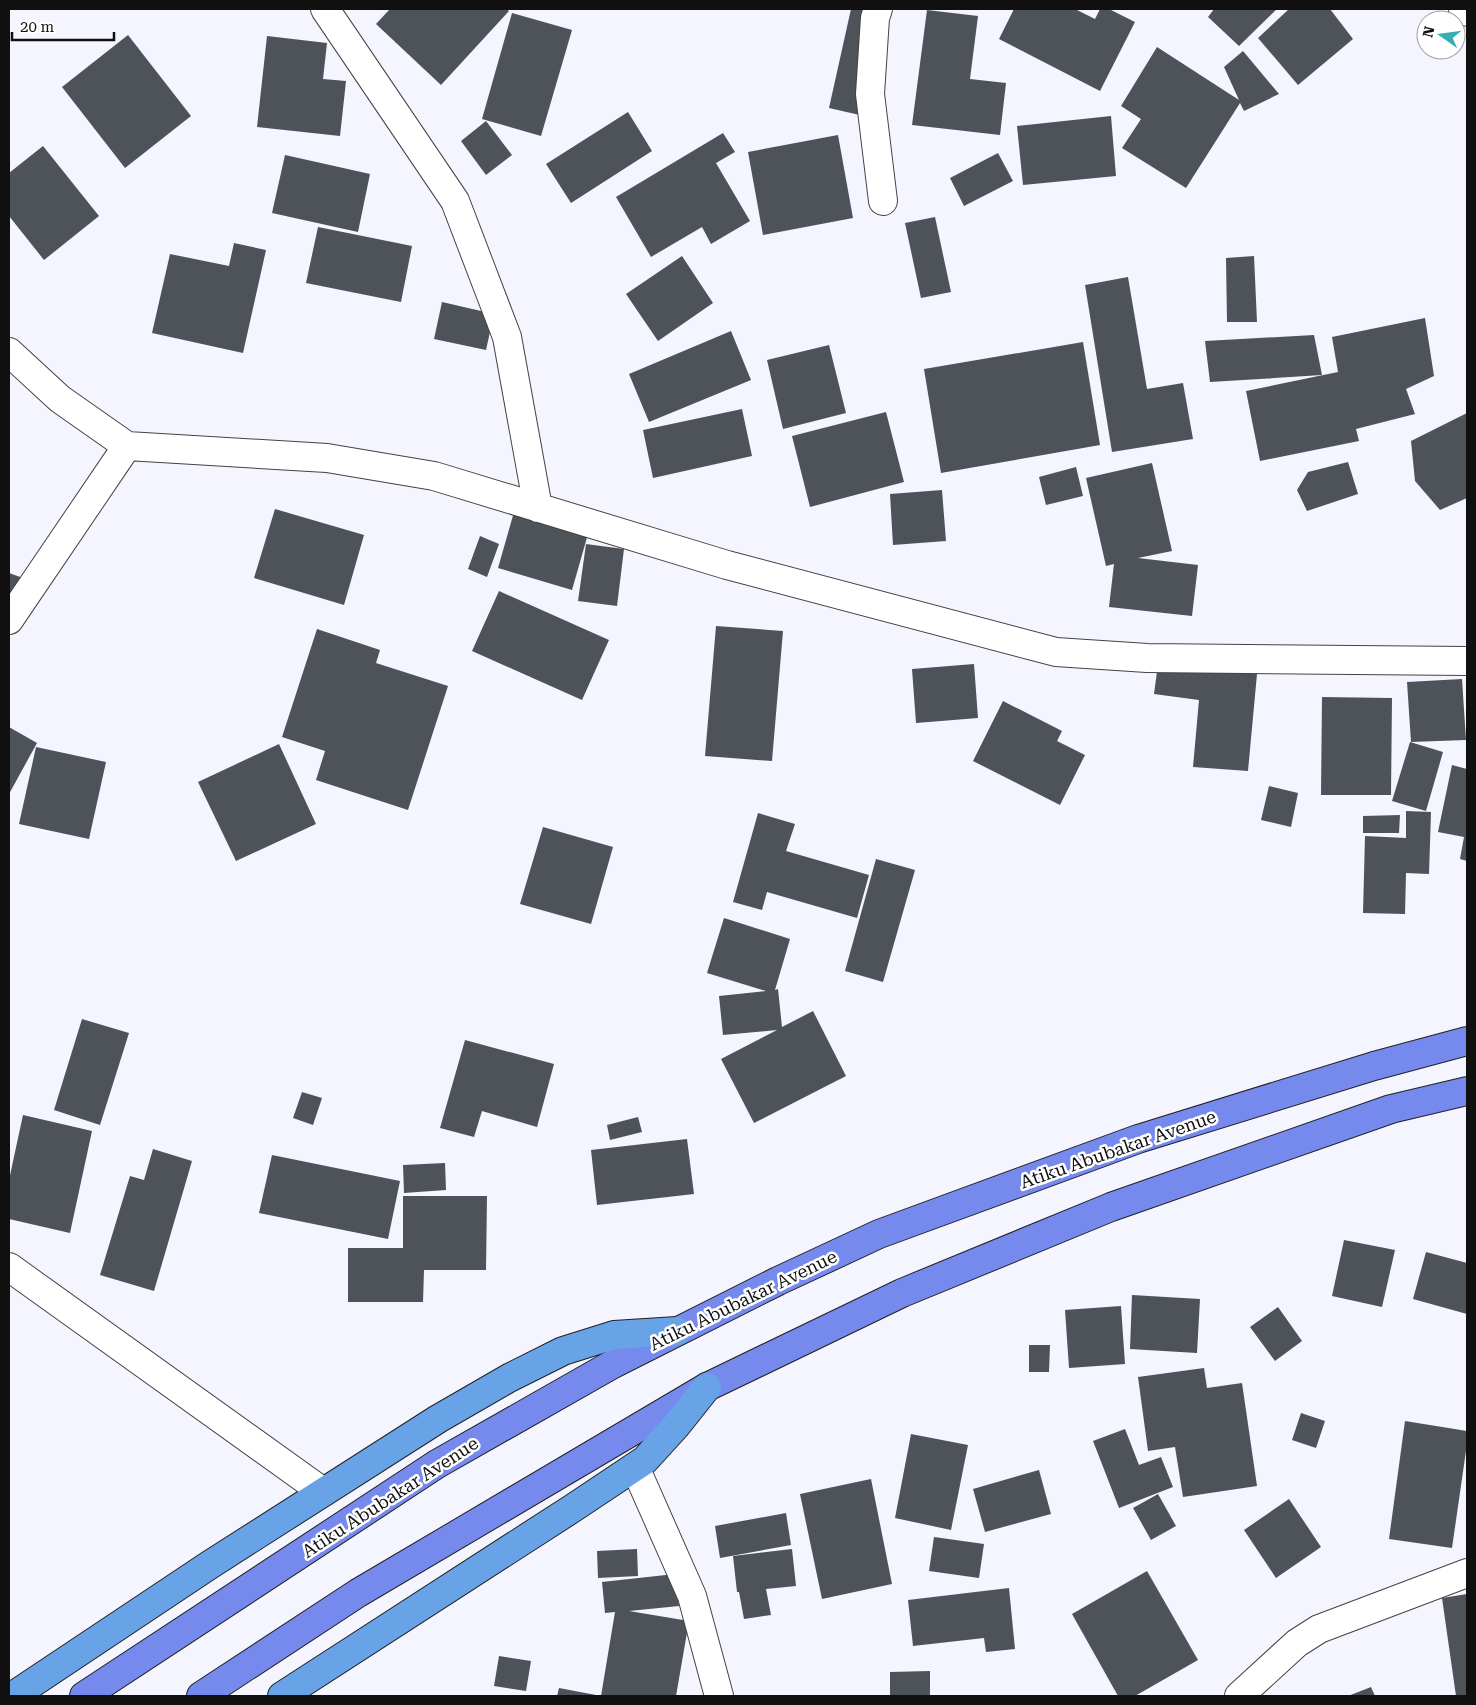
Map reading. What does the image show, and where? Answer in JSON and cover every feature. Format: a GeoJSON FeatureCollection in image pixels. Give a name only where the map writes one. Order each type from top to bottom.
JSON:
{"type":"FeatureCollection","features":[{"type":"Feature","properties":{"kind":"highway"},"geometry":{"type":"LineString","coordinates":[[13,1696],[323,1492],[438,1419],[509,1378],[563,1351],[614,1335],[677,1331]]}},
{"type":"Feature","properties":{"kind":"highway"},"geometry":{"type":"LineString","coordinates":[[282,1696],[645,1460],[676,1426],[707,1387]]}},
{"type":"Feature","properties":{"kind":"main road","name":"Atiku Abubakar Avenue"},"geometry":{"type":"LineString","coordinates":[[84,1696],[437,1464],[582,1381],[778,1281],[879,1234],[1138,1139],[1374,1066],[1467,1041]]}},
{"type":"Feature","properties":{"kind":"main road"},"geometry":{"type":"LineString","coordinates":[[201,1696],[358,1592],[707,1387],[902,1293],[1111,1206],[1391,1108],[1467,1091]]}},
{"type":"Feature","properties":{"kind":"street"},"geometry":{"type":"LineString","coordinates":[[325,9],[456,201],[507,337],[538,508]]}},
{"type":"Feature","properties":{"kind":"street"},"geometry":{"type":"LineString","coordinates":[[878,9],[875,18],[870,94],[884,201]]}},
{"type":"Feature","properties":{"kind":"street"},"geometry":{"type":"LineString","coordinates":[[1463,9],[1467,12]]}},
{"type":"Feature","properties":{"kind":"street"},"geometry":{"type":"LineString","coordinates":[[9,352],[60,399],[127,446],[327,458],[434,476],[727,566],[1056,652],[1147,658],[1467,662]]}},
{"type":"Feature","properties":{"kind":"street"},"geometry":{"type":"LineString","coordinates":[[9,620],[127,446]]}},
{"type":"Feature","properties":{"kind":"street"},"geometry":{"type":"LineString","coordinates":[[9,1267],[323,1492]]}},
{"type":"Feature","properties":{"kind":"street"},"geometry":{"type":"LineString","coordinates":[[635,1467],[692,1596],[719,1696]]}},
{"type":"Feature","properties":{"kind":"street"},"geometry":{"type":"LineString","coordinates":[[1240,1696],[1297,1643],[1319,1629],[1467,1573]]}},
{"type":"Feature","properties":{"kind":"building"},"geometry":{"type":"Polygon","coordinates":[[[390,9],[506,9],[509,11],[441,85],[376,24],[390,9]]]}},
{"type":"Feature","properties":{"kind":"building"},"geometry":{"type":"Polygon","coordinates":[[[851,9],[886,14],[864,116],[829,108],[851,9]]]}},
{"type":"Feature","properties":{"kind":"building"},"geometry":{"type":"Polygon","coordinates":[[[1014,9],[1075,9],[1095,19],[1100,9],[1109,9],[1135,22],[1100,91],[999,39],[1014,9]]]}},
{"type":"Feature","properties":{"kind":"building"},"geometry":{"type":"Polygon","coordinates":[[[1214,9],[1277,9],[1239,46],[1208,17],[1214,9]]]}},
{"type":"Feature","properties":{"kind":"building"},"geometry":{"type":"Polygon","coordinates":[[[1289,9],[1330,9],[1353,39],[1298,85],[1258,38],[1289,9]]]}},
{"type":"Feature","properties":{"kind":"building"},"geometry":{"type":"Polygon","coordinates":[[[927,10],[978,16],[970,79],[1006,83],[1000,135],[912,125],[927,10]]]}},
{"type":"Feature","properties":{"kind":"building"},"geometry":{"type":"Polygon","coordinates":[[[512,13],[572,30],[541,136],[482,119],[512,13]]]}},
{"type":"Feature","properties":{"kind":"building"},"geometry":{"type":"Polygon","coordinates":[[[128,35],[191,116],[125,168],[62,87],[128,35]]]}},
{"type":"Feature","properties":{"kind":"building"},"geometry":{"type":"Polygon","coordinates":[[[267,36],[327,43],[323,79],[346,81],[340,136],[257,127],[267,36]]]}},
{"type":"Feature","properties":{"kind":"building"},"geometry":{"type":"Polygon","coordinates":[[[1157,47],[1239,100],[1224,67],[1243,51],[1279,94],[1244,111],[1240,103],[1186,188],[1122,148],[1141,119],[1121,106],[1157,47]]]}},
{"type":"Feature","properties":{"kind":"building"},"geometry":{"type":"Polygon","coordinates":[[[628,112],[652,151],[571,203],[546,164],[628,112]]]}},
{"type":"Feature","properties":{"kind":"building"},"geometry":{"type":"Polygon","coordinates":[[[1111,116],[1116,176],[1023,185],[1017,126],[1111,116]]]}},
{"type":"Feature","properties":{"kind":"building"},"geometry":{"type":"Polygon","coordinates":[[[486,121],[512,155],[486,175],[461,141],[486,121]]]}},
{"type":"Feature","properties":{"kind":"building"},"geometry":{"type":"Polygon","coordinates":[[[723,133],[735,152],[716,163],[750,221],[711,244],[702,227],[651,257],[616,197],[723,133]]]}},
{"type":"Feature","properties":{"kind":"building"},"geometry":{"type":"Polygon","coordinates":[[[838,135],[853,218],[763,235],[748,152],[838,135]]]}},
{"type":"Feature","properties":{"kind":"building"},"geometry":{"type":"Polygon","coordinates":[[[43,146],[99,216],[44,260],[9,216],[9,173],[43,146]]]}},
{"type":"Feature","properties":{"kind":"building"},"geometry":{"type":"Polygon","coordinates":[[[998,153],[1013,181],[964,206],[950,178],[998,153]]]}},
{"type":"Feature","properties":{"kind":"building"},"geometry":{"type":"Polygon","coordinates":[[[285,155],[370,174],[358,232],[272,213],[285,155]]]}},
{"type":"Feature","properties":{"kind":"building"},"geometry":{"type":"Polygon","coordinates":[[[935,217],[951,292],[921,298],[905,223],[935,217]]]}},
{"type":"Feature","properties":{"kind":"building"},"geometry":{"type":"Polygon","coordinates":[[[318,227],[412,246],[401,302],[306,283],[318,227]]]}},
{"type":"Feature","properties":{"kind":"building"},"geometry":{"type":"Polygon","coordinates":[[[234,243],[266,250],[243,353],[152,333],[170,254],[229,266],[234,243]]]}},
{"type":"Feature","properties":{"kind":"building"},"geometry":{"type":"Polygon","coordinates":[[[682,256],[713,303],[658,341],[626,294],[682,256]]]}},
{"type":"Feature","properties":{"kind":"building"},"geometry":{"type":"Polygon","coordinates":[[[1254,256],[1257,322],[1227,322],[1226,258],[1254,256]]]}},
{"type":"Feature","properties":{"kind":"building"},"geometry":{"type":"Polygon","coordinates":[[[1128,277],[1147,389],[1183,383],[1193,439],[1112,452],[1085,285],[1128,277]]]}},
{"type":"Feature","properties":{"kind":"building"},"geometry":{"type":"Polygon","coordinates":[[[442,302],[494,314],[486,350],[434,339],[442,302]]]}},
{"type":"Feature","properties":{"kind":"building"},"geometry":{"type":"Polygon","coordinates":[[[1425,318],[1434,376],[1406,389],[1415,414],[1356,429],[1359,441],[1260,461],[1246,391],[1338,372],[1332,337],[1425,318]]]}},
{"type":"Feature","properties":{"kind":"building"},"geometry":{"type":"Polygon","coordinates":[[[731,331],[751,380],[649,422],[629,374],[731,331]]]}},
{"type":"Feature","properties":{"kind":"building"},"geometry":{"type":"Polygon","coordinates":[[[1314,335],[1322,375],[1210,382],[1205,341],[1314,335]]]}},
{"type":"Feature","properties":{"kind":"building"},"geometry":{"type":"Polygon","coordinates":[[[1083,342],[1100,445],[941,473],[924,369],[1083,342]]]}},
{"type":"Feature","properties":{"kind":"building"},"geometry":{"type":"Polygon","coordinates":[[[829,345],[846,413],[783,429],[767,360],[829,345]]]}},
{"type":"Feature","properties":{"kind":"building"},"geometry":{"type":"Polygon","coordinates":[[[742,409],[752,456],[653,478],[643,430],[742,409]]]}},
{"type":"Feature","properties":{"kind":"building"},"geometry":{"type":"Polygon","coordinates":[[[886,412],[904,482],[810,507],[792,436],[886,412]]]}},
{"type":"Feature","properties":{"kind":"building"},"geometry":{"type":"Polygon","coordinates":[[[1467,413],[1467,498],[1440,510],[1415,481],[1411,441],[1467,413]]]}},
{"type":"Feature","properties":{"kind":"building"},"geometry":{"type":"Polygon","coordinates":[[[1348,462],[1358,494],[1307,511],[1297,490],[1308,472],[1348,462]]]}},
{"type":"Feature","properties":{"kind":"building"},"geometry":{"type":"Polygon","coordinates":[[[1152,463],[1172,551],[1138,558],[1198,565],[1192,616],[1109,607],[1114,564],[1106,566],[1086,478],[1152,463]]]}},
{"type":"Feature","properties":{"kind":"building"},"geometry":{"type":"Polygon","coordinates":[[[1076,467],[1083,496],[1046,505],[1039,477],[1076,467]]]}},
{"type":"Feature","properties":{"kind":"building"},"geometry":{"type":"Polygon","coordinates":[[[942,490],[946,541],[893,545],[890,494],[942,490]]]}},
{"type":"Feature","properties":{"kind":"building"},"geometry":{"type":"Polygon","coordinates":[[[275,509],[364,535],[344,605],[254,578],[275,509]]]}},
{"type":"Feature","properties":{"kind":"building"},"geometry":{"type":"Polygon","coordinates":[[[514,512],[588,534],[572,590],[498,568],[514,512]]]}},
{"type":"Feature","properties":{"kind":"building"},"geometry":{"type":"Polygon","coordinates":[[[480,536],[499,544],[487,577],[468,569],[480,536]]]}},
{"type":"Feature","properties":{"kind":"building"},"geometry":{"type":"Polygon","coordinates":[[[586,544],[624,549],[617,606],[578,601],[586,544]]]}},
{"type":"Feature","properties":{"kind":"building"},"geometry":{"type":"Polygon","coordinates":[[[9,573],[23,578],[9,617],[9,573]]]}},
{"type":"Feature","properties":{"kind":"building"},"geometry":{"type":"Polygon","coordinates":[[[499,591],[609,640],[582,700],[472,651],[499,591]]]}},
{"type":"Feature","properties":{"kind":"building"},"geometry":{"type":"Polygon","coordinates":[[[716,626],[783,631],[772,761],[705,756],[716,626]]]}},
{"type":"Feature","properties":{"kind":"building"},"geometry":{"type":"Polygon","coordinates":[[[317,629],[380,650],[376,663],[448,686],[408,810],[316,780],[325,751],[282,737],[317,629]]]}},
{"type":"Feature","properties":{"kind":"building"},"geometry":{"type":"Polygon","coordinates":[[[974,664],[978,718],[916,723],[912,669],[974,664]]]}},
{"type":"Feature","properties":{"kind":"building"},"geometry":{"type":"Polygon","coordinates":[[[1158,664],[1257,674],[1248,771],[1193,767],[1199,700],[1154,694],[1158,664]]]}},
{"type":"Feature","properties":{"kind":"building"},"geometry":{"type":"Polygon","coordinates":[[[1462,679],[1466,740],[1411,742],[1407,682],[1462,679]]]}},
{"type":"Feature","properties":{"kind":"building"},"geometry":{"type":"Polygon","coordinates":[[[1322,697],[1392,698],[1391,795],[1321,795],[1322,697]]]}},
{"type":"Feature","properties":{"kind":"building"},"geometry":{"type":"Polygon","coordinates":[[[1003,701],[1062,731],[1057,741],[1085,755],[1060,805],[973,761],[1003,701]]]}},
{"type":"Feature","properties":{"kind":"building"},"geometry":{"type":"Polygon","coordinates":[[[9,727],[37,743],[9,794],[9,727]]]}},
{"type":"Feature","properties":{"kind":"building"},"geometry":{"type":"Polygon","coordinates":[[[1410,742],[1443,752],[1426,811],[1392,801],[1410,742]]]}},
{"type":"Feature","properties":{"kind":"building"},"geometry":{"type":"Polygon","coordinates":[[[279,744],[316,824],[236,861],[198,782],[279,744]]]}},
{"type":"Feature","properties":{"kind":"building"},"geometry":{"type":"Polygon","coordinates":[[[36,747],[106,762],[89,839],[19,824],[36,747]]]}},
{"type":"Feature","properties":{"kind":"building"},"geometry":{"type":"Polygon","coordinates":[[[1452,765],[1467,769],[1467,861],[1460,859],[1464,837],[1438,832],[1452,765]]]}},
{"type":"Feature","properties":{"kind":"building"},"geometry":{"type":"Polygon","coordinates":[[[1269,786],[1298,793],[1291,827],[1261,820],[1269,786]]]}},
{"type":"Feature","properties":{"kind":"building"},"geometry":{"type":"Polygon","coordinates":[[[1406,811],[1431,812],[1429,874],[1406,873],[1405,914],[1363,913],[1365,836],[1406,838],[1406,811]]]}},
{"type":"Feature","properties":{"kind":"building"},"geometry":{"type":"Polygon","coordinates":[[[758,813],[795,824],[786,851],[869,875],[857,918],[767,892],[762,910],[733,902],[758,813]]]}},
{"type":"Feature","properties":{"kind":"building"},"geometry":{"type":"Polygon","coordinates":[[[1400,815],[1399,833],[1363,833],[1363,816],[1400,815]]]}},
{"type":"Feature","properties":{"kind":"building"},"geometry":{"type":"Polygon","coordinates":[[[543,827],[613,847],[591,924],[520,904],[543,827]]]}},
{"type":"Feature","properties":{"kind":"building"},"geometry":{"type":"Polygon","coordinates":[[[876,859],[915,870],[883,982],[845,971],[876,859]]]}},
{"type":"Feature","properties":{"kind":"building"},"geometry":{"type":"Polygon","coordinates":[[[724,918],[790,939],[775,990],[778,989],[782,1027],[813,1011],[846,1076],[754,1123],[721,1059],[777,1030],[723,1035],[719,996],[766,991],[707,973],[724,918]]]}},
{"type":"Feature","properties":{"kind":"building"},"geometry":{"type":"Polygon","coordinates":[[[82,1019],[129,1033],[100,1125],[54,1110],[82,1019]]]}},
{"type":"Feature","properties":{"kind":"building"},"geometry":{"type":"Polygon","coordinates":[[[465,1040],[554,1064],[537,1127],[482,1111],[474,1137],[440,1128],[465,1040]]]}},
{"type":"Feature","properties":{"kind":"building"},"geometry":{"type":"Polygon","coordinates":[[[302,1092],[322,1098],[313,1125],[293,1118],[302,1092]]]}},
{"type":"Feature","properties":{"kind":"building"},"geometry":{"type":"Polygon","coordinates":[[[23,1115],[92,1131],[70,1233],[9,1219],[9,1180],[23,1115]]]}},
{"type":"Feature","properties":{"kind":"building"},"geometry":{"type":"Polygon","coordinates":[[[638,1117],[642,1132],[610,1140],[607,1125],[638,1117]]]}},
{"type":"Feature","properties":{"kind":"building"},"geometry":{"type":"Polygon","coordinates":[[[687,1139],[694,1194],[597,1205],[591,1150],[687,1139]]]}},
{"type":"Feature","properties":{"kind":"building"},"geometry":{"type":"Polygon","coordinates":[[[153,1149],[192,1161],[154,1291],[100,1275],[130,1176],[144,1180],[153,1149]]]}},
{"type":"Feature","properties":{"kind":"building"},"geometry":{"type":"Polygon","coordinates":[[[272,1155],[400,1181],[388,1239],[259,1213],[272,1155]]]}},
{"type":"Feature","properties":{"kind":"building"},"geometry":{"type":"Polygon","coordinates":[[[445,1163],[446,1190],[404,1193],[403,1165],[445,1163]]]}},
{"type":"Feature","properties":{"kind":"building"},"geometry":{"type":"Polygon","coordinates":[[[403,1196],[487,1196],[486,1270],[424,1270],[423,1302],[348,1302],[348,1248],[403,1248],[403,1196]]]}},
{"type":"Feature","properties":{"kind":"building"},"geometry":{"type":"Polygon","coordinates":[[[1344,1240],[1395,1250],[1382,1307],[1332,1296],[1344,1240]]]}},
{"type":"Feature","properties":{"kind":"building"},"geometry":{"type":"Polygon","coordinates":[[[1426,1252],[1467,1263],[1467,1314],[1413,1299],[1426,1252]]]}},
{"type":"Feature","properties":{"kind":"building"},"geometry":{"type":"Polygon","coordinates":[[[1132,1295],[1200,1299],[1197,1353],[1130,1349],[1132,1295]]]}},
{"type":"Feature","properties":{"kind":"building"},"geometry":{"type":"Polygon","coordinates":[[[1121,1306],[1125,1364],[1069,1368],[1065,1310],[1121,1306]]]}},
{"type":"Feature","properties":{"kind":"building"},"geometry":{"type":"Polygon","coordinates":[[[1278,1307],[1302,1341],[1275,1361],[1250,1327],[1278,1307]]]}},
{"type":"Feature","properties":{"kind":"building"},"geometry":{"type":"Polygon","coordinates":[[[1029,1345],[1050,1345],[1049,1372],[1029,1372],[1029,1345]]]}},
{"type":"Feature","properties":{"kind":"building"},"geometry":{"type":"Polygon","coordinates":[[[1204,1368],[1207,1388],[1242,1383],[1257,1486],[1183,1497],[1175,1447],[1148,1451],[1138,1377],[1204,1368]]]}},
{"type":"Feature","properties":{"kind":"building"},"geometry":{"type":"Polygon","coordinates":[[[1301,1413],[1325,1421],[1316,1448],[1292,1440],[1301,1413]]]}},
{"type":"Feature","properties":{"kind":"building"},"geometry":{"type":"Polygon","coordinates":[[[1405,1421],[1467,1431],[1467,1444],[1452,1548],[1389,1539],[1405,1421]]]}},
{"type":"Feature","properties":{"kind":"building"},"geometry":{"type":"Polygon","coordinates":[[[1125,1429],[1139,1465],[1161,1457],[1173,1487],[1119,1508],[1093,1441],[1125,1429]]]}},
{"type":"Feature","properties":{"kind":"building"},"geometry":{"type":"Polygon","coordinates":[[[911,1434],[968,1445],[951,1530],[895,1518],[911,1434]]]}},
{"type":"Feature","properties":{"kind":"building"},"geometry":{"type":"Polygon","coordinates":[[[1039,1470],[1051,1514],[985,1532],[973,1489],[1039,1470]]]}},
{"type":"Feature","properties":{"kind":"building"},"geometry":{"type":"Polygon","coordinates":[[[871,1479],[892,1584],[822,1599],[800,1494],[871,1479]]]}},
{"type":"Feature","properties":{"kind":"building"},"geometry":{"type":"Polygon","coordinates":[[[1158,1494],[1176,1526],[1151,1540],[1133,1508],[1158,1494]]]}},
{"type":"Feature","properties":{"kind":"building"},"geometry":{"type":"Polygon","coordinates":[[[1289,1499],[1321,1547],[1276,1578],[1244,1530],[1289,1499]]]}},
{"type":"Feature","properties":{"kind":"building"},"geometry":{"type":"Polygon","coordinates":[[[786,1513],[791,1545],[720,1558],[715,1526],[786,1513]]]}},
{"type":"Feature","properties":{"kind":"building"},"geometry":{"type":"Polygon","coordinates":[[[934,1537],[984,1544],[979,1578],[929,1571],[934,1537]]]}},
{"type":"Feature","properties":{"kind":"building"},"geometry":{"type":"Polygon","coordinates":[[[637,1549],[638,1576],[598,1578],[597,1551],[637,1549]]]}},
{"type":"Feature","properties":{"kind":"building"},"geometry":{"type":"Polygon","coordinates":[[[792,1549],[796,1586],[766,1589],[771,1615],[744,1619],[739,1592],[737,1592],[733,1556],[792,1549]]]}},
{"type":"Feature","properties":{"kind":"building"},"geometry":{"type":"Polygon","coordinates":[[[1147,1571],[1198,1660],[1135,1696],[1118,1696],[1072,1614],[1147,1571]]]}},
{"type":"Feature","properties":{"kind":"building"},"geometry":{"type":"Polygon","coordinates":[[[675,1574],[679,1606],[629,1611],[689,1621],[676,1696],[601,1696],[615,1612],[605,1613],[602,1582],[675,1574]]]}},
{"type":"Feature","properties":{"kind":"building"},"geometry":{"type":"Polygon","coordinates":[[[1009,1588],[1015,1649],[986,1652],[984,1638],[913,1646],[908,1600],[1009,1588]]]}},
{"type":"Feature","properties":{"kind":"building"},"geometry":{"type":"Polygon","coordinates":[[[1467,1594],[1467,1696],[1456,1696],[1442,1598],[1467,1594]]]}},
{"type":"Feature","properties":{"kind":"building"},"geometry":{"type":"Polygon","coordinates":[[[499,1656],[531,1661],[526,1691],[494,1686],[499,1656]]]}},
{"type":"Feature","properties":{"kind":"building"},"geometry":{"type":"Polygon","coordinates":[[[930,1671],[930,1696],[890,1696],[890,1672],[930,1671]]]}},
{"type":"Feature","properties":{"kind":"building"},"geometry":{"type":"Polygon","coordinates":[[[1371,1687],[1375,1696],[1348,1696],[1371,1687]]]}},
{"type":"Feature","properties":{"kind":"building"},"geometry":{"type":"Polygon","coordinates":[[[559,1688],[596,1695],[596,1696],[557,1696],[559,1688]]]}}]}
